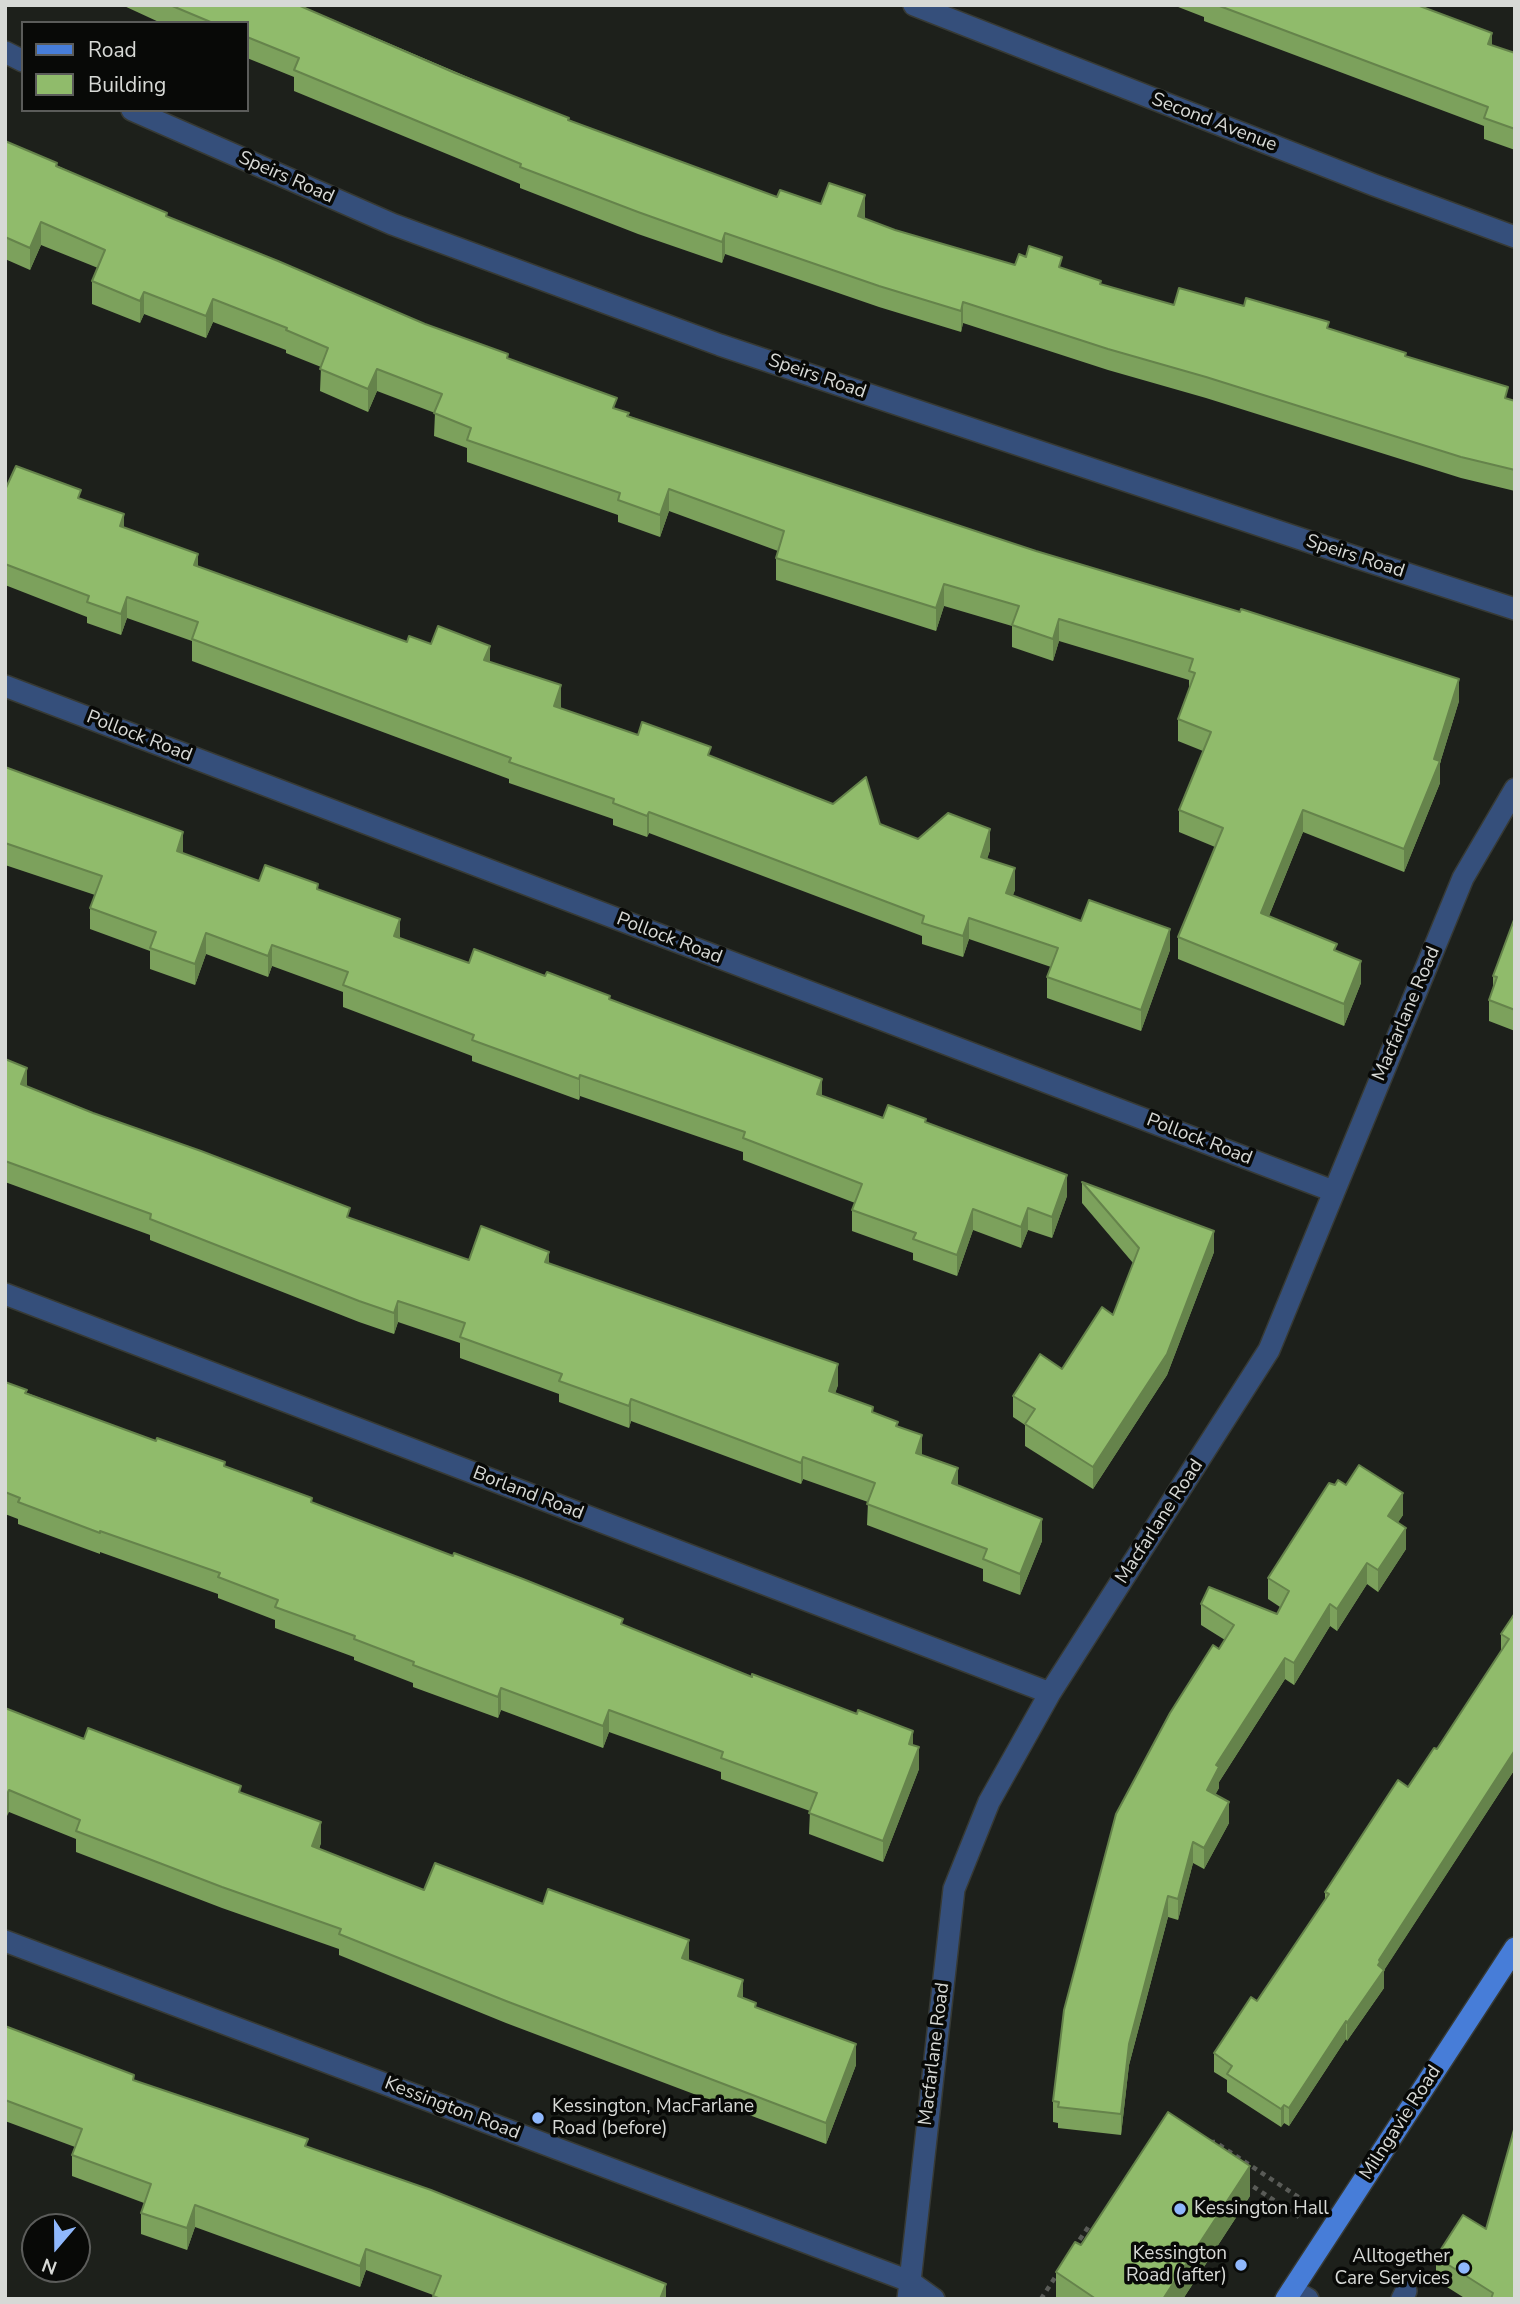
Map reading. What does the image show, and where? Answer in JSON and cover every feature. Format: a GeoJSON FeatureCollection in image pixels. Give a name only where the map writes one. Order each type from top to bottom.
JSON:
{"type":"FeatureCollection","features":[{"type":"Feature","properties":{"kind":"main road","name":"Milngavie Road"},"geometry":{"type":"LineString","coordinates":[[1296,2296],[1515,1948]]}},
{"type":"Feature","properties":{"kind":"street","name":"Second Avenue"},"geometry":{"type":"LineString","coordinates":[[914,5],[1374,185],[1515,237]]}},
{"type":"Feature","properties":{"kind":"street"},"geometry":{"type":"LineString","coordinates":[[5,52],[21,60]]}},
{"type":"Feature","properties":{"kind":"street","name":"Speirs Road"},"geometry":{"type":"LineString","coordinates":[[137,112],[391,224],[720,345],[1515,609]]}},
{"type":"Feature","properties":{"kind":"street","name":"Pollock Road"},"geometry":{"type":"LineString","coordinates":[[5,686],[1333,1191]]}},
{"type":"Feature","properties":{"kind":"street","name":"Macfarlane Road"},"geometry":{"type":"LineString","coordinates":[[908,2290],[954,1889],[989,1802],[1050,1693],[1269,1350],[1463,878],[1515,789]]}},
{"type":"Feature","properties":{"kind":"street","name":"Borland Road"},"geometry":{"type":"LineString","coordinates":[[5,1294],[1050,1693]]}},
{"type":"Feature","properties":{"kind":"street","name":"Kessington Road"},"geometry":{"type":"LineString","coordinates":[[5,1941],[934,2299]]}},
{"type":"Feature","properties":{"kind":"path"},"geometry":{"type":"LineString","coordinates":[[1204,2141],[1215,2143],[1298,2197]]}},
{"type":"Feature","properties":{"kind":"path"},"geometry":{"type":"LineString","coordinates":[[1240,2178],[1289,2210]]}},
{"type":"Feature","properties":{"kind":"path"},"geometry":{"type":"LineString","coordinates":[[1069,2257],[1089,2225],[1097,2231],[1089,2242]]}},
{"type":"Feature","properties":{"kind":"path"},"geometry":{"type":"LineString","coordinates":[[1041,2299],[1062,2267]]}},
{"type":"Feature","properties":{"kind":"building"},"geometry":{"type":"Polygon","coordinates":[[[170,5],[298,5],[455,73],[569,118],[568,120],[777,197],[780,190],[821,204],[829,183],[865,195],[858,216],[895,230],[1015,265],[1019,254],[1026,257],[1029,246],[1062,257],[1059,267],[1101,281],[1100,284],[1174,305],[1179,288],[1244,306],[1246,298],[1329,322],[1327,328],[1406,353],[1405,356],[1508,387],[1505,398],[1515,401],[1515,470],[1461,457],[963,302],[961,311],[725,233],[722,242],[520,167],[521,164],[294,70],[299,58],[248,37],[248,21],[208,21],[170,5]]]}},
{"type":"Feature","properties":{"kind":"building"},"geometry":{"type":"Polygon","coordinates":[[[1217,5],[1417,5],[1492,33],[1488,44],[1515,53],[1515,129],[1484,118],[1488,107],[1217,5]]]}},
{"type":"Feature","properties":{"kind":"building"},"geometry":{"type":"Polygon","coordinates":[[[5,141],[57,163],[56,166],[167,213],[166,216],[425,324],[508,354],[507,358],[617,398],[613,408],[629,413],[627,416],[1036,551],[1240,612],[1241,609],[1459,679],[1434,759],[1440,761],[1404,849],[1303,810],[1261,913],[1337,944],[1334,950],[1361,961],[1344,1004],[1178,937],[1223,828],[1179,810],[1211,732],[1178,719],[1195,673],[1189,671],[1193,659],[1059,619],[1053,639],[1012,625],[1019,606],[944,584],[936,608],[776,558],[784,531],[669,489],[660,515],[618,500],[620,493],[467,440],[471,428],[434,413],[442,394],[377,369],[368,389],[320,369],[328,348],[286,330],[287,328],[213,299],[206,316],[144,292],[140,301],[92,281],[105,250],[41,222],[30,248],[5,237],[5,141]]]}},
{"type":"Feature","properties":{"kind":"building"},"geometry":{"type":"Polygon","coordinates":[[[16,466],[81,490],[78,498],[124,514],[120,526],[198,554],[194,565],[407,642],[409,636],[431,644],[438,626],[490,646],[484,660],[561,685],[554,706],[638,735],[642,722],[711,747],[708,755],[833,804],[866,777],[880,824],[918,839],[948,813],[990,829],[981,857],[1015,868],[1006,893],[1081,921],[1089,900],[1170,929],[1141,1010],[1047,977],[1058,948],[969,918],[963,936],[922,923],[924,916],[649,812],[647,816],[613,803],[614,799],[509,762],[511,758],[192,639],[198,622],[127,597],[121,614],[87,602],[89,596],[5,564],[5,490],[16,466]]]}},
{"type":"Feature","properties":{"kind":"building"},"geometry":{"type":"Polygon","coordinates":[[[5,767],[183,832],[177,851],[259,881],[265,865],[318,884],[317,889],[400,919],[394,936],[469,963],[474,949],[545,976],[547,972],[610,996],[609,999],[822,1079],[817,1094],[883,1118],[888,1105],[926,1119],[925,1122],[1067,1175],[1052,1217],[1028,1208],[1021,1227],[973,1209],[957,1255],[913,1239],[916,1233],[852,1210],[862,1184],[743,1138],[745,1132],[580,1075],[579,1079],[472,1040],[474,1035],[343,985],[348,972],[272,945],[268,956],[206,933],[195,964],[150,948],[156,932],[90,908],[102,876],[5,843],[5,767]]]}},
{"type":"Feature","properties":{"kind":"building"},"geometry":{"type":"Polygon","coordinates":[[[1515,917],[1515,1010],[1489,1000],[1497,977],[1493,976],[1515,917]]]}},
{"type":"Feature","properties":{"kind":"building"},"geometry":{"type":"Polygon","coordinates":[[[5,1059],[27,1068],[21,1084],[350,1208],[347,1217],[469,1260],[481,1226],[549,1252],[545,1262],[838,1364],[829,1391],[873,1407],[872,1412],[898,1422],[896,1426],[922,1435],[916,1453],[958,1468],[952,1483],[1042,1519],[1020,1574],[983,1559],[987,1549],[867,1504],[875,1483],[803,1457],[801,1463],[631,1399],[629,1406],[559,1381],[562,1374],[460,1337],[465,1323],[398,1301],[394,1313],[359,1301],[150,1219],[151,1214],[5,1161],[5,1059]]]}},
{"type":"Feature","properties":{"kind":"building"},"geometry":{"type":"Polygon","coordinates":[[[1082,1182],[1214,1231],[1167,1354],[1093,1467],[1025,1424],[1035,1409],[1013,1396],[1040,1354],[1062,1369],[1102,1307],[1113,1315],[1139,1248],[1082,1182]]]}},
{"type":"Feature","properties":{"kind":"building"},"geometry":{"type":"Polygon","coordinates":[[[5,1382],[27,1390],[25,1393],[156,1441],[157,1438],[225,1462],[224,1466],[312,1498],[311,1502],[453,1556],[454,1553],[523,1579],[623,1619],[621,1624],[752,1677],[752,1674],[857,1714],[858,1710],[913,1731],[909,1744],[919,1747],[883,1841],[809,1813],[817,1793],[721,1758],[723,1752],[609,1710],[603,1726],[501,1688],[498,1697],[413,1665],[414,1662],[354,1639],[355,1636],[275,1607],[278,1600],[218,1577],[220,1573],[18,1502],[20,1498],[5,1492],[5,1382]]]}},
{"type":"Feature","properties":{"kind":"building"},"geometry":{"type":"Polygon","coordinates":[[[1359,1465],[1403,1493],[1388,1516],[1406,1528],[1378,1570],[1367,1563],[1337,1609],[1330,1604],[1294,1663],[1285,1658],[1216,1765],[1219,1767],[1207,1790],[1229,1802],[1204,1848],[1193,1842],[1178,1899],[1168,1896],[1129,2044],[1121,2114],[1058,2107],[1059,2102],[1053,2101],[1064,2010],[1116,1814],[1170,1713],[1213,1645],[1219,1649],[1234,1625],[1201,1604],[1209,1587],[1277,1614],[1289,1591],[1268,1578],[1329,1483],[1335,1485],[1338,1480],[1346,1485],[1359,1465]]]}},
{"type":"Feature","properties":{"kind":"building"},"geometry":{"type":"Polygon","coordinates":[[[1515,1613],[1515,1750],[1379,1960],[1378,1965],[1384,1970],[1347,2023],[1346,2021],[1289,2108],[1284,2105],[1281,2109],[1227,2074],[1232,2066],[1214,2053],[1251,1997],[1257,2001],[1329,1894],[1325,1892],[1398,1780],[1408,1787],[1434,1748],[1437,1749],[1509,1639],[1501,1634],[1515,1613]]]}},
{"type":"Feature","properties":{"kind":"building"},"geometry":{"type":"Polygon","coordinates":[[[5,1708],[84,1739],[88,1728],[241,1786],[239,1792],[321,1822],[312,1846],[424,1890],[435,1863],[543,1904],[548,1889],[689,1940],[682,1958],[743,1980],[738,1996],[756,2003],[755,2007],[856,2044],[826,2123],[506,2001],[339,1934],[341,1929],[76,1831],[80,1820],[9,1790],[5,1799],[5,1708]]]}},
{"type":"Feature","properties":{"kind":"building"},"geometry":{"type":"Polygon","coordinates":[[[5,2026],[134,2075],[133,2080],[308,2139],[305,2146],[431,2190],[666,2284],[660,2299],[441,2299],[433,2296],[441,2276],[366,2249],[360,2266],[195,2205],[187,2228],[141,2213],[151,2184],[72,2155],[82,2129],[5,2100],[5,2026]]]}},
{"type":"Feature","properties":{"kind":"building","name":"Kessington Hall"},"geometry":{"type":"Polygon","coordinates":[[[1168,2112],[1250,2166],[1163,2299],[1096,2299],[1056,2272],[1075,2242],[1081,2245],[1168,2112]]]}},
{"type":"Feature","properties":{"kind":"building"},"geometry":{"type":"Polygon","coordinates":[[[1515,2126],[1515,2299],[1491,2299],[1493,2293],[1436,2257],[1463,2215],[1486,2229],[1515,2126]]]}},
{"type":"Feature","properties":{"kind":"place","name":"Kessington, MacFarlane Road (before)"},"geometry":{"type":"Point","coordinates":[538,2118]}},
{"type":"Feature","properties":{"kind":"place","name":"Kessington Hall"},"geometry":{"type":"Point","coordinates":[1180,2209]}},
{"type":"Feature","properties":{"kind":"place","name":"Kessington Road (after)"},"geometry":{"type":"Point","coordinates":[1241,2265]}},
{"type":"Feature","properties":{"kind":"place","name":"Alltogether Care Services"},"geometry":{"type":"Point","coordinates":[1464,2268]}}]}
